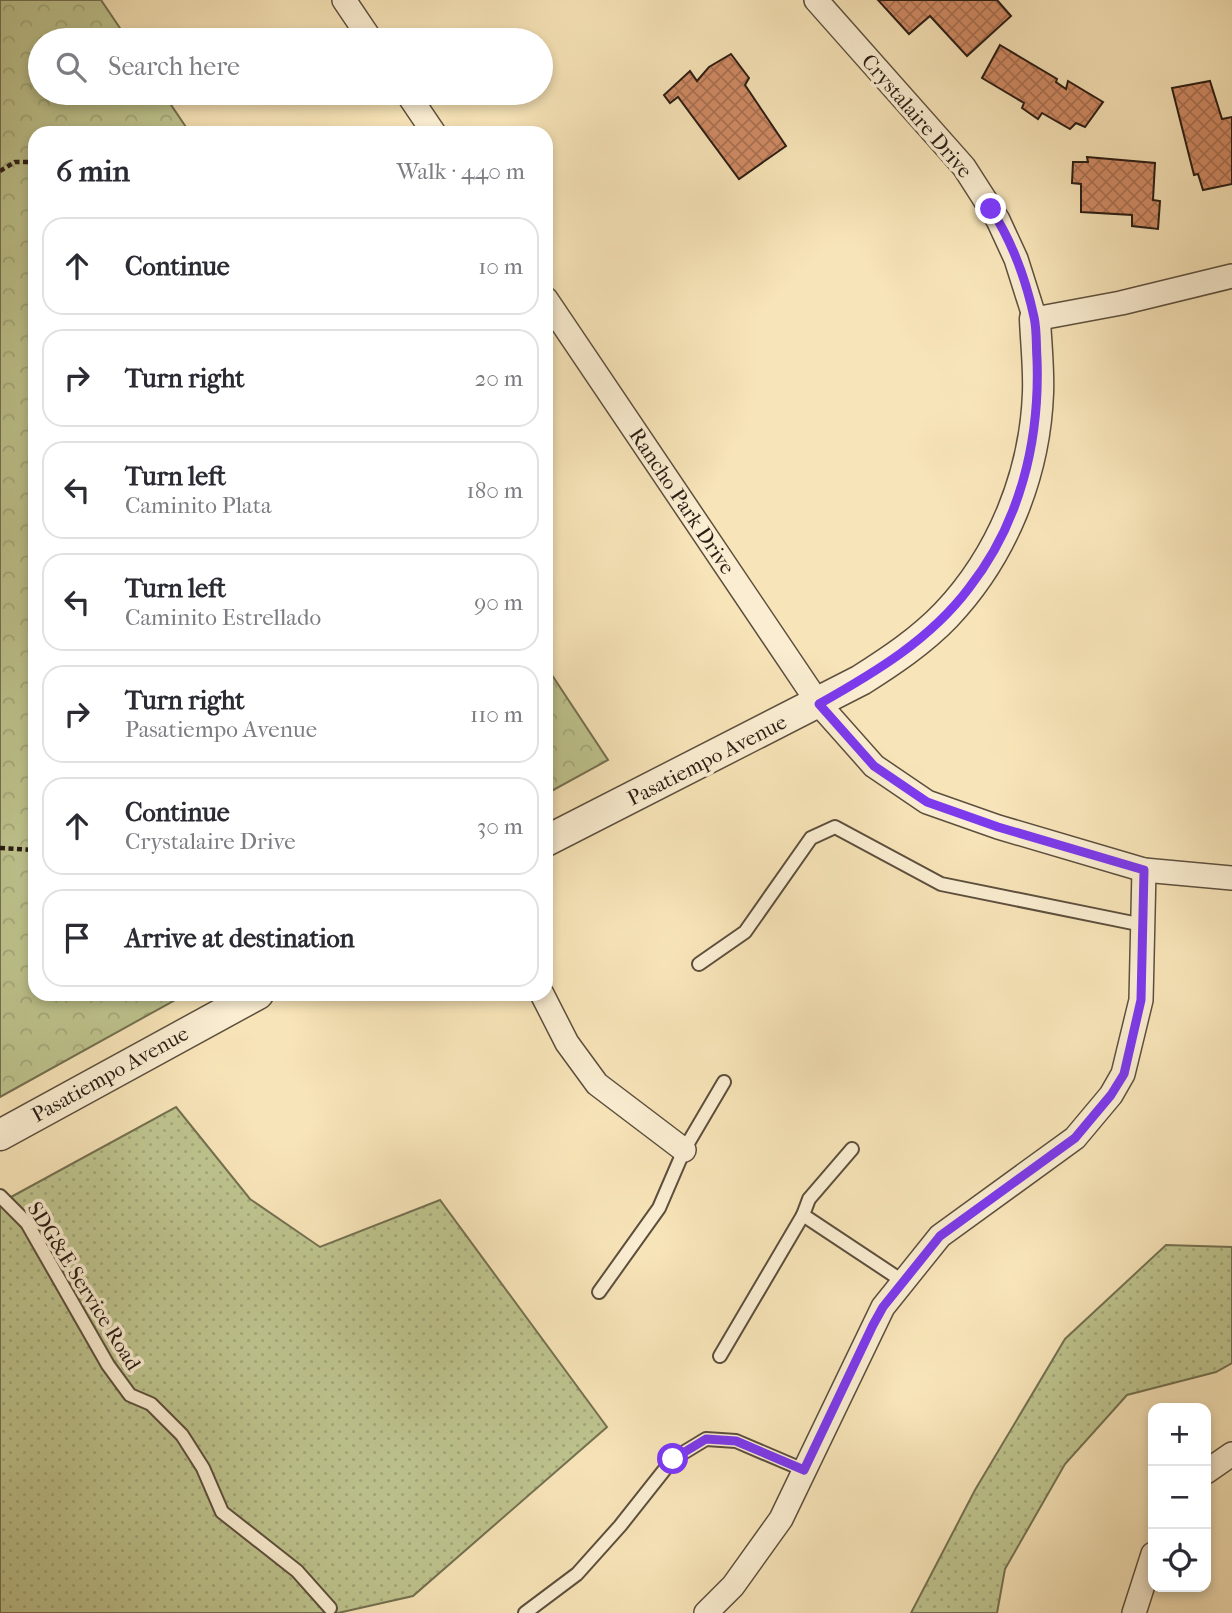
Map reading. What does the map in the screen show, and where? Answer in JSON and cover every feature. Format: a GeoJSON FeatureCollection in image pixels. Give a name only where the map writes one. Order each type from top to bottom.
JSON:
{"type":"FeatureCollection","features":[{"type":"Feature","properties":{"kind":"street"},"geometry":{"type":"LineString","coordinates":[[344,0],[363,28]]}},
{"type":"Feature","properties":{"kind":"street","name":"Crystalaire Drive"},"geometry":{"type":"LineString","coordinates":[[816,0],[964,167],[998,220],[1016,259],[1035,319]]}},
{"type":"Feature","properties":{"kind":"street"},"geometry":{"type":"LineString","coordinates":[[415,105],[429,126]]}},
{"type":"Feature","properties":{"kind":"street"},"geometry":{"type":"LineString","coordinates":[[1035,319],[1121,303],[1232,276]]}},
{"type":"Feature","properties":{"kind":"street","name":"Rancho Park Drive"},"geometry":{"type":"LineString","coordinates":[[553,309],[819,704],[874,766],[927,802],[998,827],[1144,870],[1232,878]]}},
{"type":"Feature","properties":{"kind":"street","name":"Pasatiempo Avenue"},"geometry":{"type":"LineString","coordinates":[[553,837],[819,704],[902,653],[944,617],[970,588],[993,553],[1010,520],[1022,487],[1033,440],[1038,393],[1035,319]]}},
{"type":"Feature","properties":{"kind":"street"},"geometry":{"type":"LineString","coordinates":[[706,1613],[733,1586],[781,1519],[883,1307],[940,1236],[1075,1138],[1111,1095],[1124,1074],[1141,1000],[1144,870]]}},
{"type":"Feature","properties":{"kind":"street","name":"Pasatiempo Avenue"},"geometry":{"type":"LineString","coordinates":[[0,1135],[245,1001]]}},
{"type":"Feature","properties":{"kind":"street"},"geometry":{"type":"LineString","coordinates":[[546,1001],[567,1043],[597,1084],[684,1150]]}},
{"type":"Feature","properties":{"kind":"street"},"geometry":{"type":"LineString","coordinates":[[1211,1469],[1232,1454]]}},
{"type":"Feature","properties":{"kind":"street"},"geometry":{"type":"LineString","coordinates":[[1133,1613],[1148,1569]]}},
{"type":"Feature","properties":{"kind":"lane"},"geometry":{"type":"LineString","coordinates":[[699,964],[745,932],[811,838],[835,827],[941,884],[1143,925]]}},
{"type":"Feature","properties":{"kind":"lane"},"geometry":{"type":"LineString","coordinates":[[599,1292],[659,1208],[684,1150],[724,1082]]}},
{"type":"Feature","properties":{"kind":"lane"},"geometry":{"type":"LineString","coordinates":[[720,1356],[803,1215],[809,1199],[852,1149]]}},
{"type":"Feature","properties":{"kind":"lane","name":"SDG&E Service Road"},"geometry":{"type":"LineString","coordinates":[[0,1196],[27,1223],[108,1365],[130,1395],[152,1404],[182,1435],[203,1468],[222,1512],[297,1571],[330,1608]]}},
{"type":"Feature","properties":{"kind":"lane"},"geometry":{"type":"LineString","coordinates":[[803,1215],[904,1282]]}},
{"type":"Feature","properties":{"kind":"lane"},"geometry":{"type":"LineString","coordinates":[[525,1613],[577,1574],[621,1526],[673,1459],[706,1439],[736,1441],[804,1470]]}},
{"type":"Feature","properties":{"kind":"path"},"geometry":{"type":"LineString","coordinates":[[0,171],[15,162],[28,162]]}},
{"type":"Feature","properties":{"kind":"path"},"geometry":{"type":"LineString","coordinates":[[0,848],[28,850]]}},
{"type":"Feature","properties":{"kind":"green space"},"geometry":{"type":"Polygon","coordinates":[[[0,0],[101,0],[120,28],[28,28],[28,105],[171,105],[185,126],[28,126],[28,1001],[173,1001],[0,1097],[0,0]]]}},
{"type":"Feature","properties":{"kind":"green space"},"geometry":{"type":"Polygon","coordinates":[[[553,677],[608,760],[553,790],[553,677]]]}},
{"type":"Feature","properties":{"kind":"green space"},"geometry":{"type":"Polygon","coordinates":[[[176,1107],[250,1199],[320,1247],[440,1200],[607,1427],[413,1596],[338,1613],[0,1613],[0,1203],[176,1107]]]}},
{"type":"Feature","properties":{"kind":"green space"},"geometry":{"type":"Polygon","coordinates":[[[1166,1245],[1232,1247],[1232,1363],[1216,1372],[1127,1395],[1065,1464],[1005,1569],[997,1613],[911,1613],[975,1490],[1065,1339],[1166,1245]]]}},
{"type":"Feature","properties":{"kind":"building"},"geometry":{"type":"Polygon","coordinates":[[[878,0],[997,0],[1011,16],[967,56],[930,16],[909,34],[878,0]]]}},
{"type":"Feature","properties":{"kind":"building"},"geometry":{"type":"Polygon","coordinates":[[[1000,45],[1057,79],[1056,82],[1066,89],[1068,81],[1103,102],[1085,127],[1076,123],[1070,129],[1042,113],[1038,119],[1022,108],[1024,103],[982,78],[1000,45]]]}},
{"type":"Feature","properties":{"kind":"building"},"geometry":{"type":"Polygon","coordinates":[[[731,54],[749,78],[745,85],[786,146],[739,179],[678,97],[670,103],[664,95],[690,71],[697,81],[709,67],[731,54]]]}},
{"type":"Feature","properties":{"kind":"building"},"geometry":{"type":"Polygon","coordinates":[[[1210,81],[1222,119],[1232,117],[1232,184],[1203,190],[1198,174],[1194,175],[1172,88],[1210,81]]]}},
{"type":"Feature","properties":{"kind":"building"},"geometry":{"type":"Polygon","coordinates":[[[1087,157],[1155,163],[1153,200],[1160,201],[1158,229],[1132,226],[1132,215],[1081,212],[1081,184],[1072,183],[1073,162],[1088,162],[1087,157]]]}},
{"type":"Feature","properties":{"kind":"route"},"geometry":{"type":"LineString","coordinates":[[673,1459],[706,1439],[736,1441],[804,1470],[883,1307],[940,1236],[1075,1138],[1111,1095],[1124,1074],[1141,1000],[1144,870],[998,827],[927,802],[874,766],[819,704],[902,653],[944,617],[970,588],[993,553],[1010,520],[1022,487],[1033,440],[1038,393],[1035,319],[1016,259],[991,209]]}}]}
